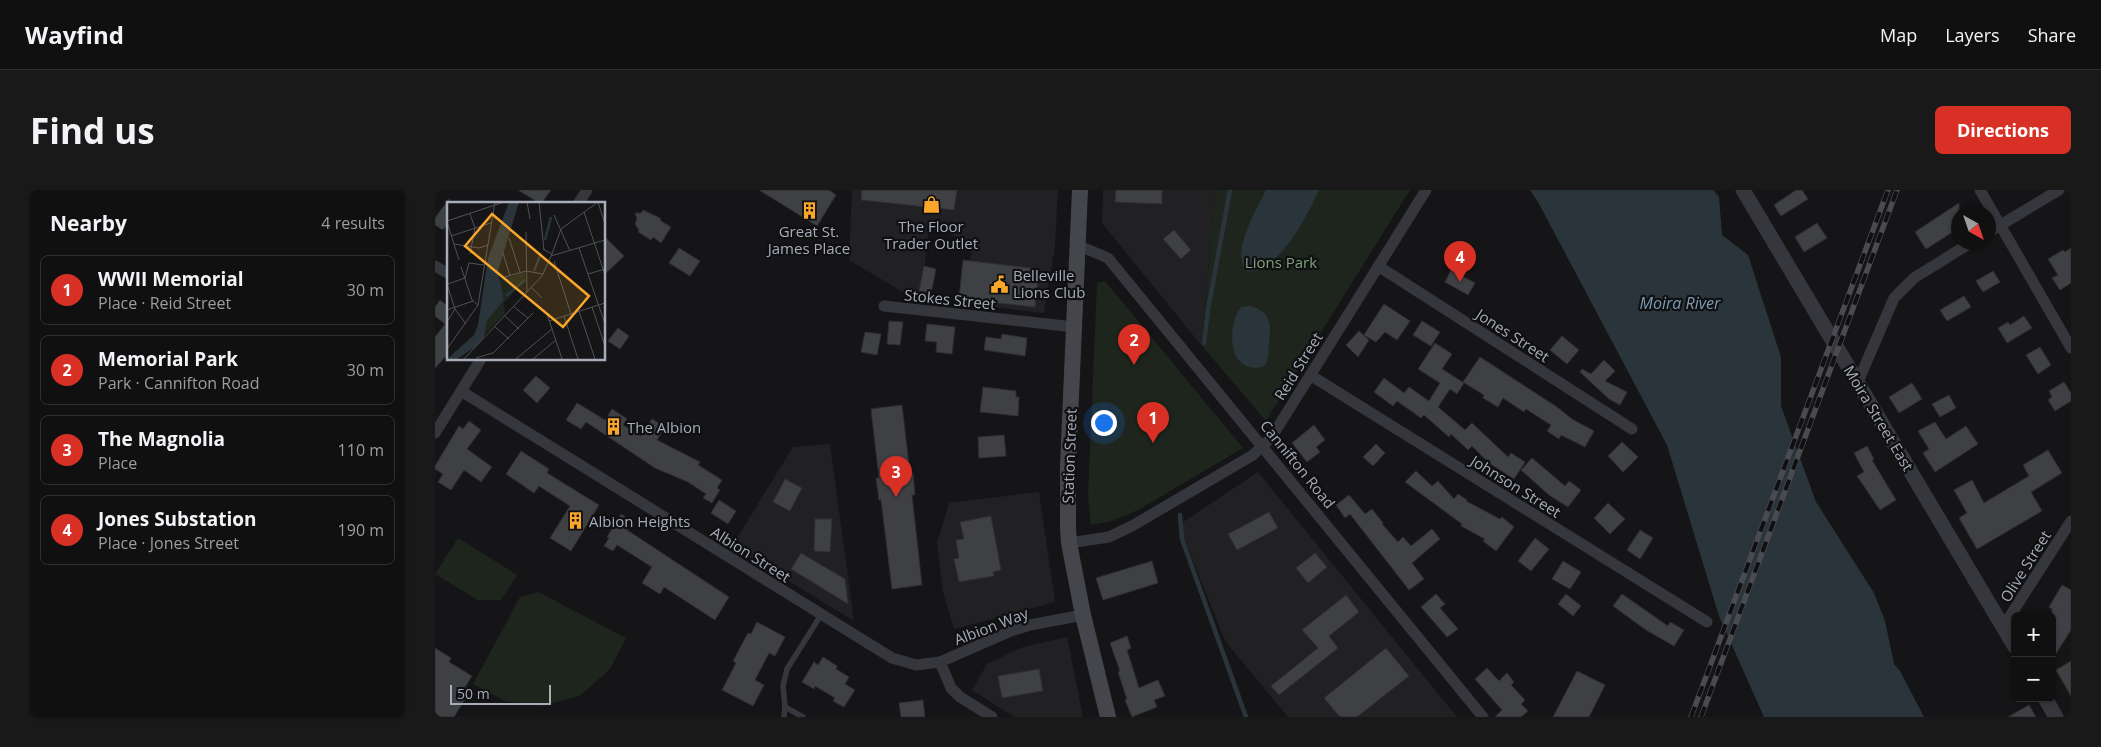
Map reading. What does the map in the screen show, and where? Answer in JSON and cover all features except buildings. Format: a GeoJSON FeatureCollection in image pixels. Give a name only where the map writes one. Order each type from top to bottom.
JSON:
{"type":"FeatureCollection","features":[{"type":"Feature","properties":{"kind":"main road","name":"Station Street"},"geometry":{"type":"LineString","coordinates":[[1080,190],[1067,498],[1069,544],[1083,614],[1109,717]]}},
{"type":"Feature","properties":{"kind":"street"},"geometry":{"type":"LineString","coordinates":[[579,202],[587,190]]}},
{"type":"Feature","properties":{"kind":"street","name":"Reid Street"},"geometry":{"type":"LineString","coordinates":[[1069,544],[1109,537],[1132,526],[1253,455],[1263,446],[1271,438],[1425,190]]}},
{"type":"Feature","properties":{"kind":"street","name":"Moira Street East"},"geometry":{"type":"LineString","coordinates":[[1743,190],[2011,640]]}},
{"type":"Feature","properties":{"kind":"street"},"geometry":{"type":"LineString","coordinates":[[1980,190],[2071,348]]}},
{"type":"Feature","properties":{"kind":"street"},"geometry":{"type":"LineString","coordinates":[[1996,228],[2059,190]]}},
{"type":"Feature","properties":{"kind":"street","name":"Cannifton Road"},"geometry":{"type":"LineString","coordinates":[[1077,245],[1108,258],[1483,717]]}},
{"type":"Feature","properties":{"kind":"street"},"geometry":{"type":"LineString","coordinates":[[1857,384],[1893,298],[1914,278],[1959,250]]}},
{"type":"Feature","properties":{"kind":"street"},"geometry":{"type":"LineString","coordinates":[[435,266],[447,273]]}},
{"type":"Feature","properties":{"kind":"street","name":"Jones Street"},"geometry":{"type":"LineString","coordinates":[[1378,266],[1632,429]]}},
{"type":"Feature","properties":{"kind":"street","name":"Stokes Street"},"geometry":{"type":"LineString","coordinates":[[883,306],[1074,327]]}},
{"type":"Feature","properties":{"kind":"street"},"geometry":{"type":"LineString","coordinates":[[435,433],[480,360]]}},
{"type":"Feature","properties":{"kind":"street","name":"Johnson Street"},"geometry":{"type":"LineString","coordinates":[[1310,375],[1707,622]]}},
{"type":"Feature","properties":{"kind":"street","name":"Albion Street"},"geometry":{"type":"LineString","coordinates":[[461,392],[892,658],[916,665],[940,662]]}},
{"type":"Feature","properties":{"kind":"street","name":"Olive Street"},"geometry":{"type":"LineString","coordinates":[[2003,627],[2071,521]]}},
{"type":"Feature","properties":{"kind":"street","name":"Albion Way"},"geometry":{"type":"LineString","coordinates":[[940,662],[1011,631],[1083,614]]}},
{"type":"Feature","properties":{"kind":"street"},"geometry":{"type":"LineString","coordinates":[[940,662],[951,688],[992,717]]}},
{"type":"Feature","properties":{"kind":"street"},"geometry":{"type":"LineString","coordinates":[[2047,702],[2056,717]]}},
{"type":"Feature","properties":{"kind":"lane"},"geometry":{"type":"LineString","coordinates":[[785,717],[783,686],[787,669],[821,615]]}},
{"type":"Feature","properties":{"kind":"lane"},"geometry":{"type":"LineString","coordinates":[[785,707],[803,717]]}},
{"type":"Feature","properties":{"kind":"shaded area"},"geometry":{"type":"Polygon","coordinates":[[[852,190],[1058,190],[1055,246],[1044,313],[967,304],[972,244],[929,224],[921,298],[911,297],[849,260],[852,190]]]}},
{"type":"Feature","properties":{"kind":"shaded area"},"geometry":{"type":"Polygon","coordinates":[[[1103,190],[1215,190],[1202,346],[1102,223],[1103,190]]]}},
{"type":"Feature","properties":{"kind":"shaded area"},"geometry":{"type":"Polygon","coordinates":[[[830,444],[854,621],[732,546],[793,447],[830,444]]]}},
{"type":"Feature","properties":{"kind":"shaded area"},"geometry":{"type":"Polygon","coordinates":[[[1258,472],[1457,717],[1288,717],[1225,641],[1179,525],[1258,472]]]}},
{"type":"Feature","properties":{"kind":"shaded area"},"geometry":{"type":"Polygon","coordinates":[[[1039,492],[1055,602],[954,629],[943,592],[937,543],[949,503],[1039,492]]]}},
{"type":"Feature","properties":{"kind":"shaded area"},"geometry":{"type":"Polygon","coordinates":[[[1067,637],[1083,717],[1014,717],[972,690],[987,664],[1023,647],[1067,637]]]}},
{"type":"Feature","properties":{"kind":"green space","name":"Lions Park"},"geometry":{"type":"Polygon","coordinates":[[[1215,190],[1410,190],[1266,421],[1202,346],[1215,190]]]}},
{"type":"Feature","properties":{"kind":"green space"},"geometry":{"type":"Polygon","coordinates":[[[1105,281],[1243,448],[1138,510],[1112,521],[1091,525],[1088,495],[1097,283],[1105,281]]]}},
{"type":"Feature","properties":{"kind":"green space"},"geometry":{"type":"Polygon","coordinates":[[[458,538],[517,575],[501,600],[478,600],[435,574],[458,538]]]}},
{"type":"Feature","properties":{"kind":"green space"},"geometry":{"type":"Polygon","coordinates":[[[538,592],[626,638],[610,669],[581,695],[543,706],[505,701],[473,684],[520,597],[538,592]]]}},
{"type":"Feature","properties":{"kind":"water"},"geometry":{"type":"Polygon","coordinates":[[[1266,190],[1319,190],[1300,227],[1280,254],[1269,264],[1258,270],[1246,271],[1242,263],[1243,242],[1251,220],[1266,190]]]}},
{"type":"Feature","properties":{"kind":"water","name":"Moira River"},"geometry":{"type":"Polygon","coordinates":[[[1530,190],[1713,190],[1719,197],[1722,235],[1748,255],[1781,357],[1781,406],[1816,502],[1874,593],[1885,621],[1894,664],[1900,671],[1924,717],[1764,717],[1719,616],[1667,445],[1530,190]]]}},
{"type":"Feature","properties":{"kind":"water"},"geometry":{"type":"Polygon","coordinates":[[[1250,306],[1262,311],[1270,324],[1268,355],[1265,366],[1253,368],[1244,365],[1237,358],[1232,338],[1236,316],[1241,307],[1250,306]]]}},
{"type":"Feature","properties":{"kind":"waterway"},"geometry":{"type":"LineString","coordinates":[[1204,343],[1208,310],[1230,190]]}},
{"type":"Feature","properties":{"kind":"waterway"},"geometry":{"type":"LineString","coordinates":[[1180,515],[1182,539],[1246,717]]}},
{"type":"Feature","properties":{"kind":"railway"},"geometry":{"type":"LineString","coordinates":[[1691,717],[1888,190]]}},
{"type":"Feature","properties":{"kind":"railway"},"geometry":{"type":"LineString","coordinates":[[1701,717],[1897,190]]}},
{"type":"Feature","properties":{"kind":"place","name":"The Floor Trader Outlet"},"geometry":{"type":"Point","coordinates":[931,205]}},
{"type":"Feature","properties":{"kind":"place","name":"Great St. James Place"},"geometry":{"type":"Point","coordinates":[809,210]}},
{"type":"Feature","properties":{"kind":"place","name":"Jones Substation"},"geometry":{"type":"Point","coordinates":[1460,282]}},
{"type":"Feature","properties":{"kind":"place","name":"Belleville Lions Club"},"geometry":{"type":"Point","coordinates":[999,284]}},
{"type":"Feature","properties":{"kind":"place","name":"Memorial Park"},"geometry":{"type":"Point","coordinates":[1134,365]}},
{"type":"Feature","properties":{"kind":"place","name":"The Albion"},"geometry":{"type":"Point","coordinates":[613,427]}},
{"type":"Feature","properties":{"kind":"place","name":"WWII Memorial"},"geometry":{"type":"Point","coordinates":[1153,443]}},
{"type":"Feature","properties":{"kind":"place","name":"The Magnolia"},"geometry":{"type":"Point","coordinates":[896,497]}},
{"type":"Feature","properties":{"kind":"place","name":"Albion Heights"},"geometry":{"type":"Point","coordinates":[575,521]}}]}
